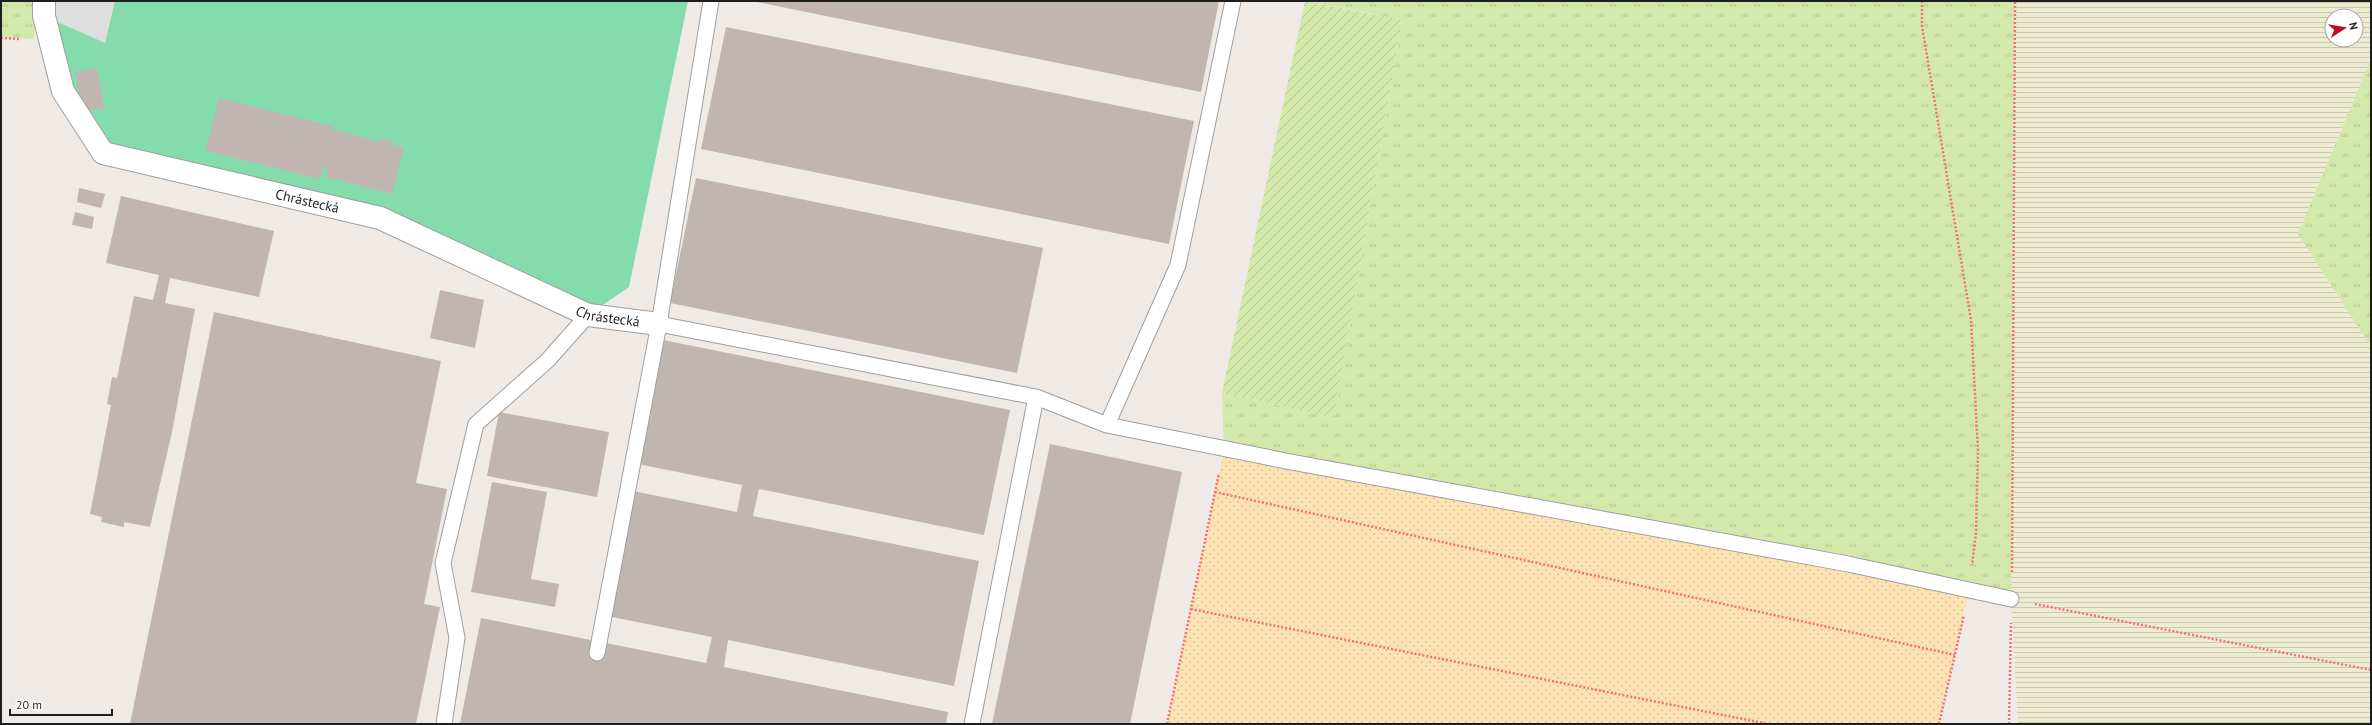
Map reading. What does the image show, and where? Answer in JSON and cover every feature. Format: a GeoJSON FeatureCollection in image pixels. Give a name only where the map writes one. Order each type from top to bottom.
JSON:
{"type":"FeatureCollection","features":[{"type":"Feature","properties":{"kind":"street","name":"Chrástecká"},"geometry":{"type":"LineString","coordinates":[[44,1],[44,16],[63,91],[104,153],[380,218],[588,315],[659,324]]}},
{"type":"Feature","properties":{"kind":"lane"},"geometry":{"type":"LineString","coordinates":[[596,653],[659,324],[711,1]]}},
{"type":"Feature","properties":{"kind":"lane"},"geometry":{"type":"LineString","coordinates":[[1107,425],[1178,265],[1234,1]]}},
{"type":"Feature","properties":{"kind":"lane"},"geometry":{"type":"LineString","coordinates":[[444,724],[457,638],[443,563],[476,424],[547,361],[588,315]]}},
{"type":"Feature","properties":{"kind":"lane"},"geometry":{"type":"LineString","coordinates":[[659,324],[1036,397],[1107,425],[1224,449],[1848,564],[2011,599]]}},
{"type":"Feature","properties":{"kind":"lane"},"geometry":{"type":"LineString","coordinates":[[972,724],[1036,397]]}},
{"type":"Feature","properties":{"kind":"path"},"geometry":{"type":"LineString","coordinates":[[1922,1],[1922,26],[1971,320],[1978,451],[1976,533],[1970,591],[1939,724]]}},
{"type":"Feature","properties":{"kind":"path"},"geometry":{"type":"LineString","coordinates":[[2009,724],[2015,1]]}},
{"type":"Feature","properties":{"kind":"path"},"geometry":{"type":"LineString","coordinates":[[1167,724],[1224,449]]}},
{"type":"Feature","properties":{"kind":"path"},"geometry":{"type":"LineString","coordinates":[[1215,492],[1955,655]]}},
{"type":"Feature","properties":{"kind":"path"},"geometry":{"type":"LineString","coordinates":[[2011,599],[2371,670]]}},
{"type":"Feature","properties":{"kind":"path"},"geometry":{"type":"LineString","coordinates":[[1191,609],[1768,724]]}},
{"type":"Feature","properties":{"kind":"shaded area"},"geometry":{"type":"Polygon","coordinates":[[[44,1],[115,1],[105,43],[44,16],[44,1]]]}},
{"type":"Feature","properties":{"kind":"shaded area"},"geometry":{"type":"Polygon","coordinates":[[[2015,1],[2371,1],[2371,59],[2298,234],[2371,347],[2371,724],[2018,724],[2011,599],[2015,1]]]}},
{"type":"Feature","properties":{"kind":"green space"},"geometry":{"type":"Polygon","coordinates":[[[1,1],[35,1],[34,39],[1,38],[1,1]]]}},
{"type":"Feature","properties":{"kind":"green space"},"geometry":{"type":"Polygon","coordinates":[[[44,1],[688,1],[629,287],[588,315],[380,218],[103,153],[63,91],[44,1]]]}},
{"type":"Feature","properties":{"kind":"green space"},"geometry":{"type":"Polygon","coordinates":[[[1305,1],[1402,20],[1334,418],[1222,393],[1305,1]]]}},
{"type":"Feature","properties":{"kind":"green space"},"geometry":{"type":"Polygon","coordinates":[[[1309,1],[2015,1],[2011,599],[1224,449],[1222,393],[1334,418],[1402,20],[1309,1]]]}},
{"type":"Feature","properties":{"kind":"green space"},"geometry":{"type":"Polygon","coordinates":[[[2371,59],[2371,347],[2298,234],[2371,59]]]}},
{"type":"Feature","properties":{"kind":"sand"},"geometry":{"type":"Polygon","coordinates":[[[1224,449],[1969,591],[1939,724],[1167,724],[1224,449]]]}},
{"type":"Feature","properties":{"kind":"building"},"geometry":{"type":"Polygon","coordinates":[[[752,1],[1219,1],[1201,92],[752,1]]]}},
{"type":"Feature","properties":{"kind":"building"},"geometry":{"type":"Polygon","coordinates":[[[726,27],[1194,121],[1169,244],[701,149],[726,27]]]}},
{"type":"Feature","properties":{"kind":"building"},"geometry":{"type":"Polygon","coordinates":[[[97,68],[104,108],[82,112],[75,72],[97,68]]]}},
{"type":"Feature","properties":{"kind":"building"},"geometry":{"type":"Polygon","coordinates":[[[219,98],[332,126],[332,129],[381,142],[382,138],[392,141],[391,144],[404,148],[392,194],[326,177],[328,168],[323,167],[320,179],[206,151],[219,98]]]}},
{"type":"Feature","properties":{"kind":"building"},"geometry":{"type":"Polygon","coordinates":[[[696,178],[1043,248],[1017,373],[670,303],[696,178]]]}},
{"type":"Feature","properties":{"kind":"building"},"geometry":{"type":"Polygon","coordinates":[[[79,188],[105,194],[101,208],[77,202],[79,188]]]}},
{"type":"Feature","properties":{"kind":"building"},"geometry":{"type":"Polygon","coordinates":[[[121,196],[274,231],[259,297],[170,278],[165,303],[195,309],[172,432],[150,527],[124,522],[124,527],[101,522],[102,517],[90,514],[111,405],[107,404],[112,377],[117,378],[134,296],[153,300],[159,275],[106,263],[121,196]]]}},
{"type":"Feature","properties":{"kind":"building"},"geometry":{"type":"Polygon","coordinates":[[[75,212],[94,217],[92,229],[72,225],[75,212]]]}},
{"type":"Feature","properties":{"kind":"building"},"geometry":{"type":"Polygon","coordinates":[[[440,290],[484,300],[475,348],[430,338],[440,290]]]}},
{"type":"Feature","properties":{"kind":"building"},"geometry":{"type":"Polygon","coordinates":[[[214,312],[441,361],[416,483],[447,489],[424,604],[440,607],[416,724],[130,724],[214,312]]]}},
{"type":"Feature","properties":{"kind":"building"},"geometry":{"type":"Polygon","coordinates":[[[663,340],[1010,410],[984,535],[759,489],[753,516],[979,561],[954,686],[728,640],[724,667],[948,712],[946,724],[460,724],[481,618],[706,663],[712,637],[607,616],[633,491],[737,512],[742,485],[638,464],[663,340]]]}},
{"type":"Feature","properties":{"kind":"building"},"geometry":{"type":"Polygon","coordinates":[[[499,412],[609,432],[597,497],[487,476],[499,412]]]}},
{"type":"Feature","properties":{"kind":"building"},"geometry":{"type":"Polygon","coordinates":[[[1050,444],[1182,472],[1130,724],[992,724],[1050,444]]]}},
{"type":"Feature","properties":{"kind":"building"},"geometry":{"type":"Polygon","coordinates":[[[492,482],[547,492],[531,579],[559,584],[555,607],[471,592],[492,482]]]}}]}
